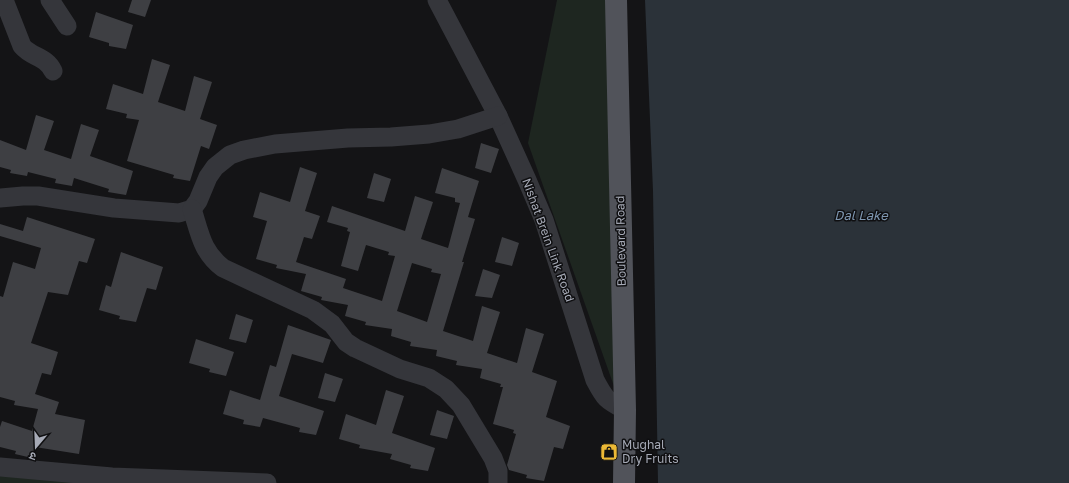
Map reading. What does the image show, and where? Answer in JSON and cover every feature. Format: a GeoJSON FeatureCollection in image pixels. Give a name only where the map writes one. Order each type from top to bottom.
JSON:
{"type":"FeatureCollection","features":[{"type":"Feature","properties":{"kind":"main road","name":"Boulevard Road"},"geometry":{"type":"LineString","coordinates":[[616,0],[625,410],[624,483]]}},
{"type":"Feature","properties":{"kind":"street"},"geometry":{"type":"LineString","coordinates":[[4,0],[22,46],[27,51],[48,63],[53,71]]}},
{"type":"Feature","properties":{"kind":"street"},"geometry":{"type":"LineString","coordinates":[[50,0],[67,26]]}},
{"type":"Feature","properties":{"kind":"street","name":"Nishat Brein Link Road"},"geometry":{"type":"LineString","coordinates":[[437,0],[498,116],[544,220],[595,380],[601,392],[608,401],[625,410]]}},
{"type":"Feature","properties":{"kind":"street"},"geometry":{"type":"LineString","coordinates":[[0,198],[38,196],[114,208],[179,213],[192,209],[198,201],[208,177],[215,167],[230,155],[244,150],[275,144],[348,138],[429,134],[458,129],[498,116]]}},
{"type":"Feature","properties":{"kind":"street"},"geometry":{"type":"LineString","coordinates":[[192,209],[201,239],[208,254],[223,268],[313,310],[332,324],[346,342],[354,348],[400,368],[429,378],[446,389],[461,405],[490,452],[498,471],[498,483]]}},
{"type":"Feature","properties":{"kind":"street"},"geometry":{"type":"LineString","coordinates":[[0,467],[112,477],[267,483]]}},
{"type":"Feature","properties":{"kind":"shaded area"},"geometry":{"type":"Polygon","coordinates":[[[557,0],[606,0],[615,389],[528,143],[557,0]]]}},
{"type":"Feature","properties":{"kind":"shaded area"},"geometry":{"type":"Polygon","coordinates":[[[0,473],[140,483],[0,483],[0,473]]]}},
{"type":"Feature","properties":{"kind":"water","name":"Dal Lake"},"geometry":{"type":"Polygon","coordinates":[[[645,0],[1069,0],[1069,483],[658,483],[653,191],[645,0]]]}},
{"type":"Feature","properties":{"kind":"building"},"geometry":{"type":"Polygon","coordinates":[[[132,0],[151,0],[145,17],[128,12],[132,0]]]}},
{"type":"Feature","properties":{"kind":"building"},"geometry":{"type":"Polygon","coordinates":[[[96,12],[133,25],[126,49],[109,46],[109,43],[89,37],[96,12]]]}},
{"type":"Feature","properties":{"kind":"building"},"geometry":{"type":"Polygon","coordinates":[[[152,59],[170,65],[158,102],[185,111],[194,76],[212,82],[200,119],[217,125],[209,149],[201,146],[190,181],[173,178],[174,175],[127,161],[139,120],[126,118],[127,114],[106,109],[113,84],[143,94],[152,59]]]}},
{"type":"Feature","properties":{"kind":"building"},"geometry":{"type":"Polygon","coordinates":[[[36,115],[54,121],[44,150],[71,159],[81,124],[99,130],[90,156],[133,171],[126,195],[108,192],[109,189],[74,178],[72,186],[55,183],[56,179],[28,172],[27,176],[10,173],[11,170],[0,167],[0,140],[26,150],[36,115]]]}},
{"type":"Feature","properties":{"kind":"building"},"geometry":{"type":"Polygon","coordinates":[[[481,143],[499,149],[491,173],[475,168],[481,143]]]}},
{"type":"Feature","properties":{"kind":"building"},"geometry":{"type":"Polygon","coordinates":[[[300,167],[317,173],[305,211],[320,216],[312,239],[304,237],[296,262],[346,279],[343,288],[382,301],[395,256],[388,255],[389,252],[366,245],[358,271],[341,266],[350,232],[347,231],[348,228],[327,222],[332,206],[405,231],[415,196],[433,202],[421,239],[448,248],[460,203],[455,202],[455,198],[435,193],[442,168],[479,181],[468,217],[475,219],[462,262],[464,262],[443,331],[473,341],[482,306],[500,312],[487,353],[517,363],[526,328],[544,334],[532,372],[557,381],[546,417],[570,426],[563,449],[554,447],[544,481],[526,478],[527,475],[509,470],[507,465],[516,434],[513,433],[514,430],[493,424],[503,387],[500,387],[501,384],[480,378],[482,369],[456,365],[457,361],[436,356],[437,350],[410,346],[411,342],[391,336],[392,329],[365,325],[366,322],[345,316],[348,305],[321,300],[322,297],[301,291],[306,274],[276,268],[277,265],[256,259],[267,221],[253,217],[260,192],[290,202],[300,167]],[[412,263],[397,311],[427,322],[441,274],[431,272],[432,269],[412,263]]]}},
{"type":"Feature","properties":{"kind":"building"},"geometry":{"type":"Polygon","coordinates":[[[374,173],[391,179],[384,202],[367,198],[374,173]]]}},
{"type":"Feature","properties":{"kind":"building"},"geometry":{"type":"Polygon","coordinates":[[[27,217],[95,239],[87,263],[79,261],[68,295],[48,292],[31,343],[58,352],[51,375],[42,373],[35,394],[59,402],[55,414],[85,420],[79,454],[35,447],[32,458],[15,454],[16,451],[0,447],[0,427],[2,421],[32,431],[38,409],[14,405],[15,401],[0,397],[0,296],[3,297],[13,262],[35,269],[41,248],[0,236],[0,224],[23,231],[27,217]]]}},
{"type":"Feature","properties":{"kind":"building"},"geometry":{"type":"Polygon","coordinates":[[[502,237],[519,243],[512,266],[495,262],[502,237]]]}},
{"type":"Feature","properties":{"kind":"building"},"geometry":{"type":"Polygon","coordinates":[[[121,252],[163,267],[156,290],[147,288],[136,322],[119,319],[120,316],[99,310],[106,285],[111,287],[121,252]]]}},
{"type":"Feature","properties":{"kind":"building"},"geometry":{"type":"Polygon","coordinates":[[[483,269],[500,275],[492,298],[475,296],[483,269]]]}},
{"type":"Feature","properties":{"kind":"building"},"geometry":{"type":"Polygon","coordinates":[[[236,314],[253,320],[246,343],[229,339],[236,314]]]}},
{"type":"Feature","properties":{"kind":"building"},"geometry":{"type":"Polygon","coordinates":[[[288,325],[331,340],[323,363],[292,354],[279,396],[324,411],[316,435],[299,432],[300,428],[263,418],[260,427],[243,424],[244,420],[223,414],[230,390],[260,400],[270,365],[276,367],[288,325]]]}},
{"type":"Feature","properties":{"kind":"building"},"geometry":{"type":"Polygon","coordinates":[[[196,339],[234,352],[226,376],[209,372],[210,369],[189,363],[196,339]]]}},
{"type":"Feature","properties":{"kind":"building"},"geometry":{"type":"Polygon","coordinates":[[[325,373],[343,379],[335,402],[318,398],[325,373]]]}},
{"type":"Feature","properties":{"kind":"building"},"geometry":{"type":"Polygon","coordinates":[[[386,390],[404,396],[392,433],[435,448],[428,471],[410,468],[411,465],[390,459],[392,454],[359,448],[360,445],[339,439],[346,414],[376,425],[386,390]]]}},
{"type":"Feature","properties":{"kind":"building"},"geometry":{"type":"Polygon","coordinates":[[[437,410],[454,416],[447,439],[430,435],[437,410]]]}},
{"type":"Feature","properties":{"kind":"place","name":"Mughal Dry Fruits"},"geometry":{"type":"Point","coordinates":[609,452]}}]}
